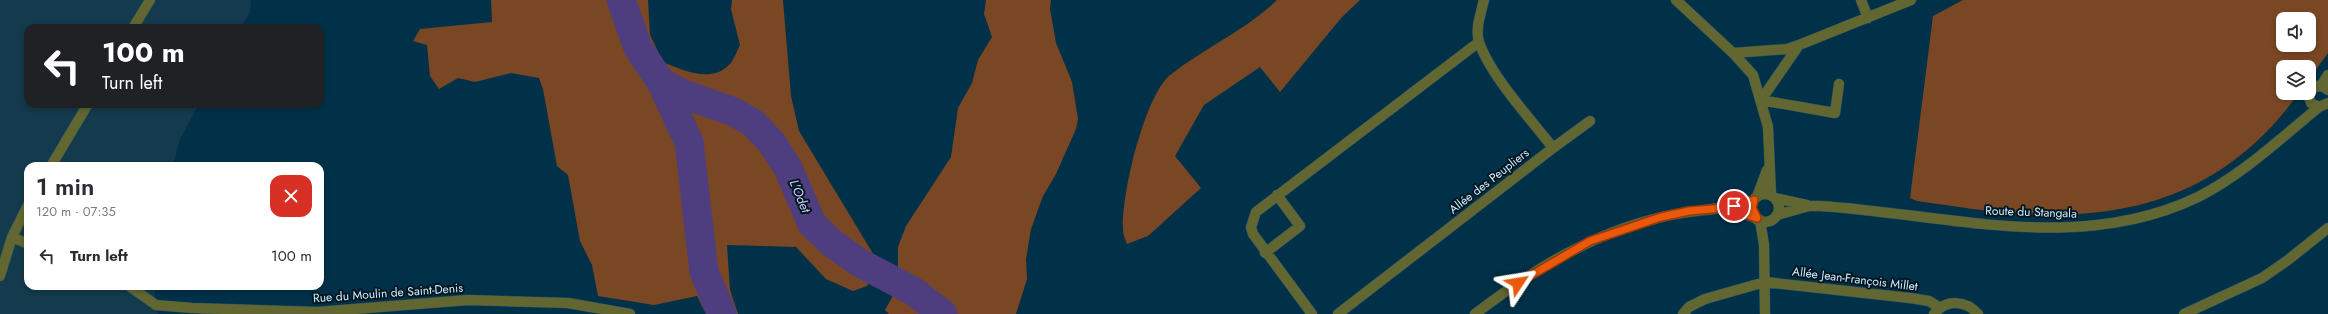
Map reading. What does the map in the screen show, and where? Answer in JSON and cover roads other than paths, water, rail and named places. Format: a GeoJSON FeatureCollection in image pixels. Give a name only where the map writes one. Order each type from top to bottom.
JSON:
{"type":"FeatureCollection","features":[{"type":"Feature","properties":{"kind":"street"},"geometry":{"type":"LineString","coordinates":[[135,24],[150,0]]}},
{"type":"Feature","properties":{"kind":"street"},"geometry":{"type":"LineString","coordinates":[[1484,0],[1479,23],[1479,42],[1506,88],[1553,148]]}},
{"type":"Feature","properties":{"kind":"street"},"geometry":{"type":"LineString","coordinates":[[1676,0],[1753,75],[1768,127],[1768,168],[1773,196],[1779,206],[1764,245]]}},
{"type":"Feature","properties":{"kind":"street"},"geometry":{"type":"LineString","coordinates":[[1861,0],[1868,18]]}},
{"type":"Feature","properties":{"kind":"street"},"geometry":{"type":"LineString","coordinates":[[1732,53],[1786,48],[1799,45],[1911,0]]}},
{"type":"Feature","properties":{"kind":"street"},"geometry":{"type":"LineString","coordinates":[[1312,314],[1253,234],[1252,219],[1256,212],[1479,42]]}},
{"type":"Feature","properties":{"kind":"street"},"geometry":{"type":"LineString","coordinates":[[1761,100],[1799,45]]}},
{"type":"Feature","properties":{"kind":"street"},"geometry":{"type":"LineString","coordinates":[[2324,88],[2328,75]]}},
{"type":"Feature","properties":{"kind":"street"},"geometry":{"type":"LineString","coordinates":[[1761,100],[1790,107],[1835,113],[1839,84]]}},
{"type":"Feature","properties":{"kind":"street"},"geometry":{"type":"LineString","coordinates":[[2310,100],[2325,106]]}},
{"type":"Feature","properties":{"kind":"street","name":"Route du Stangala"},"geometry":{"type":"LineString","coordinates":[[2297,124],[2310,100]]}},
{"type":"Feature","properties":{"kind":"street","name":"Route du Stangala"},"geometry":{"type":"LineString","coordinates":[[1773,196],[1808,206],[1848,208],[2032,227],[2082,227],[2122,222],[2158,213],[2199,197],[2236,173],[2297,124],[2325,106]]}},
{"type":"Feature","properties":{"kind":"street"},"geometry":{"type":"LineString","coordinates":[[53,162],[86,108]]}},
{"type":"Feature","properties":{"kind":"street","name":"Allée des Peupliers"},"geometry":{"type":"LineString","coordinates":[[1338,314],[1590,121]]}},
{"type":"Feature","properties":{"kind":"street"},"geometry":{"type":"LineString","coordinates":[[1765,314],[1764,245],[1759,219],[1752,208],[1768,168]]}},
{"type":"Feature","properties":{"kind":"street"},"geometry":{"type":"LineString","coordinates":[[1475,314],[1530,275],[1590,241],[1661,217],[1689,211],[1724,208],[1755,199],[1763,194],[1773,196]]}},
{"type":"Feature","properties":{"kind":"street"},"geometry":{"type":"LineString","coordinates":[[1266,253],[1300,226],[1277,196]]}},
{"type":"Feature","properties":{"kind":"street","name":"Route du Stangala"},"geometry":{"type":"LineString","coordinates":[[1776,217],[1808,206]]}},
{"type":"Feature","properties":{"kind":"street"},"geometry":{"type":"LineString","coordinates":[[1724,208],[1770,221],[1776,217]]}},
{"type":"Feature","properties":{"kind":"street"},"geometry":{"type":"LineString","coordinates":[[0,276],[12,236],[24,213]]}},
{"type":"Feature","properties":{"kind":"street"},"geometry":{"type":"LineString","coordinates":[[2184,314],[2262,278],[2294,256],[2328,228]]}},
{"type":"Feature","properties":{"kind":"street"},"geometry":{"type":"LineString","coordinates":[[12,236],[24,242]]}},
{"type":"Feature","properties":{"kind":"street"},"geometry":{"type":"LineString","coordinates":[[1683,314],[1689,307],[1705,298],[1765,282]]}},
{"type":"Feature","properties":{"kind":"street","name":"Allée Jean-François Millet"},"geometry":{"type":"LineString","coordinates":[[1765,282],[1929,301],[1937,311],[1958,303],[1966,304],[1978,314]]}},
{"type":"Feature","properties":{"kind":"street","name":"Rue du Moulin de Saint-Denis"},"geometry":{"type":"LineString","coordinates":[[134,290],[148,301],[156,305],[192,308],[317,312],[468,300],[568,303],[630,314]]}},
{"type":"Feature","properties":{"kind":"waterway","name":"L'Odet"},"geometry":{"type":"LineString","coordinates":[[621,0],[638,48],[661,82],[683,94],[734,112],[753,123],[772,143],[788,168],[812,224],[832,243],[860,263],[913,291],[943,314]]}},
{"type":"Feature","properties":{"kind":"waterway","name":"L'Odet"},"geometry":{"type":"LineString","coordinates":[[661,82],[689,142],[704,272],[722,314]]}}]}
